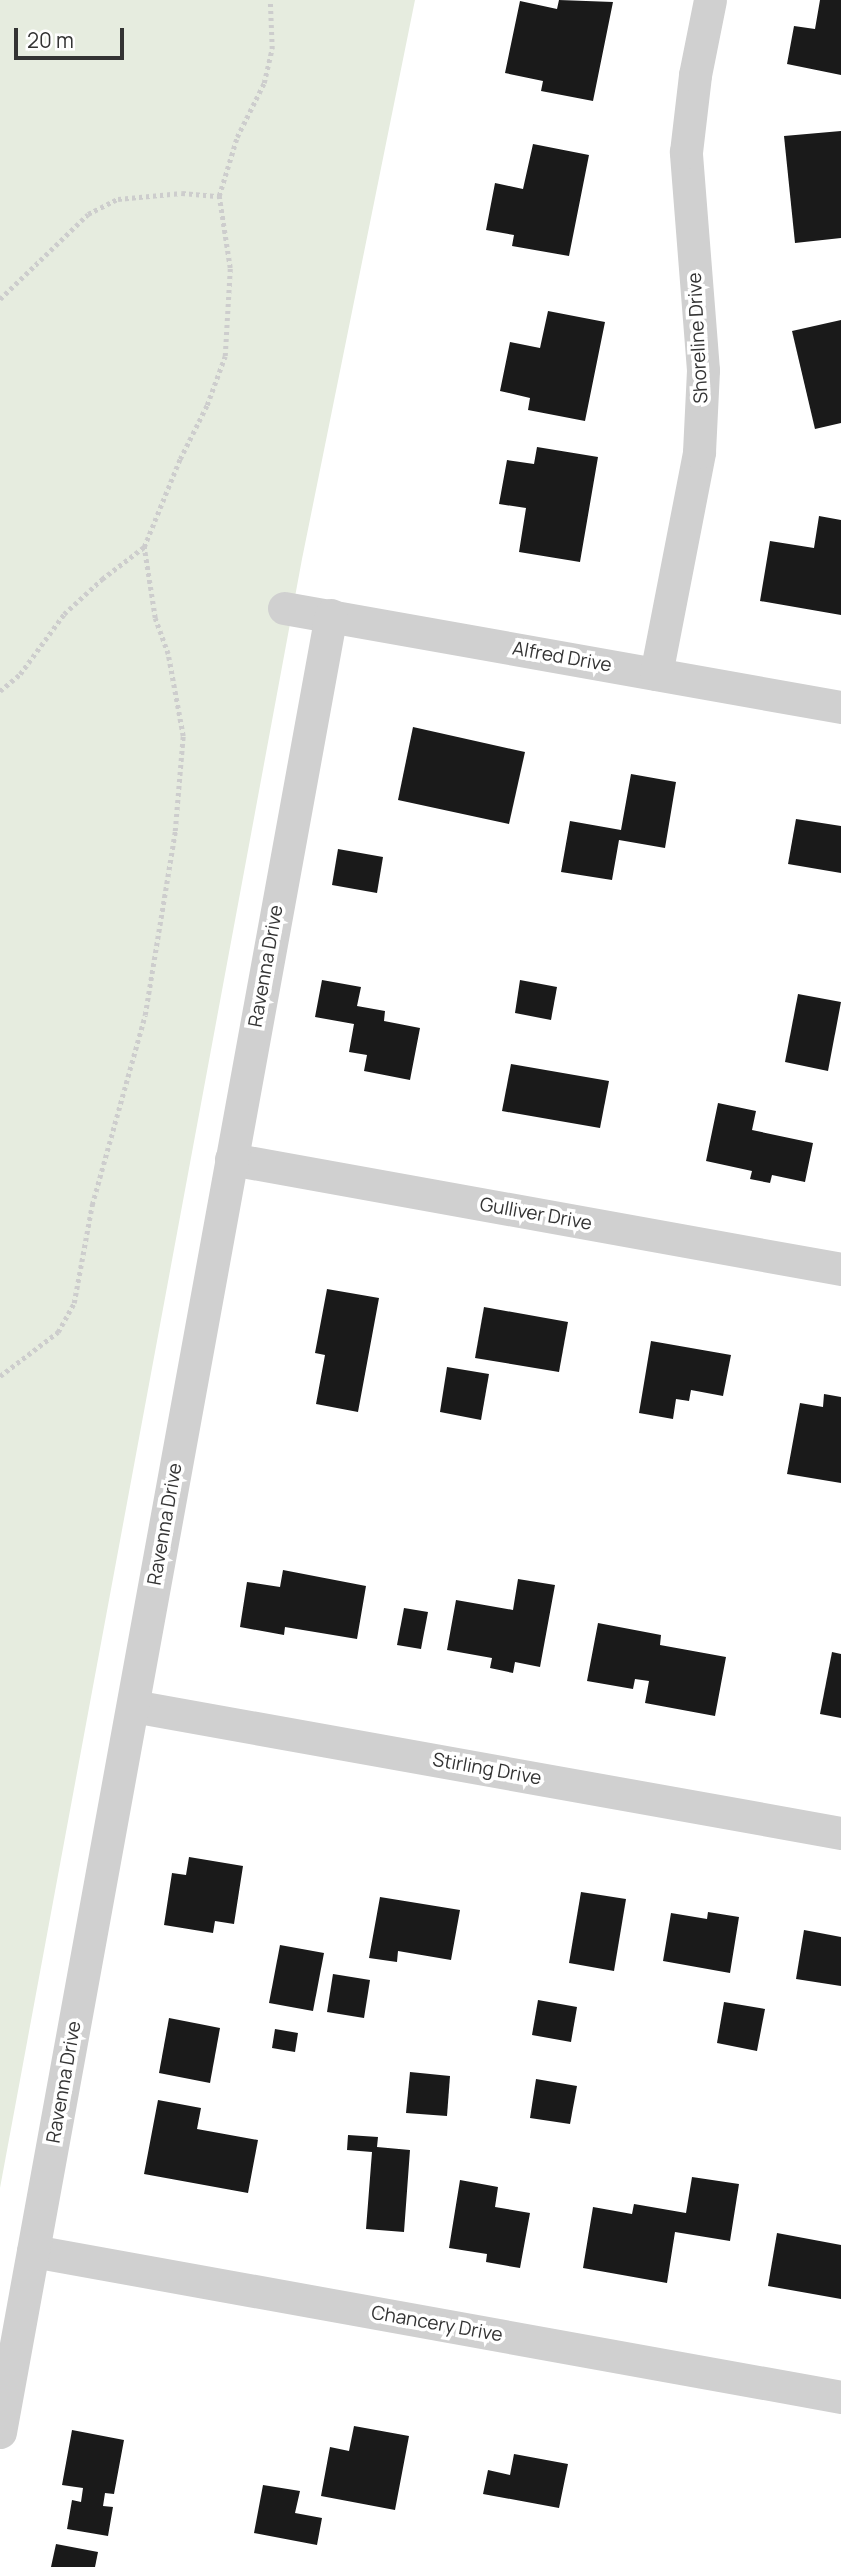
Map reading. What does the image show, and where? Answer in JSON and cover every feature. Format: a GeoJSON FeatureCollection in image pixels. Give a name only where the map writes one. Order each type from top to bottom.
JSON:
{"type":"FeatureCollection","features":[{"type":"Feature","properties":{"kind":"street","name":"Shoreline Drive"},"geometry":{"type":"LineString","coordinates":[[656,674],[699,452],[703,370],[686,152],[695,75],[710,0]]}},
{"type":"Feature","properties":{"kind":"street","name":"Alfred Drive"},"geometry":{"type":"LineString","coordinates":[[284,608],[841,707]]}},
{"type":"Feature","properties":{"kind":"street","name":"Ravenna Drive"},"geometry":{"type":"LineString","coordinates":[[0,2432],[331,615]]}},
{"type":"Feature","properties":{"kind":"street","name":"Gulliver Drive"},"geometry":{"type":"LineString","coordinates":[[231,1159],[841,1269]]}},
{"type":"Feature","properties":{"kind":"street","name":"Stirling Drive"},"geometry":{"type":"LineString","coordinates":[[133,1706],[841,1833]]}},
{"type":"Feature","properties":{"kind":"street","name":"Chancery Drive"},"geometry":{"type":"LineString","coordinates":[[33,2251],[841,2396]]}},
{"type":"Feature","properties":{"kind":"path"},"geometry":{"type":"LineString","coordinates":[[0,691],[20,674],[64,614],[102,579],[144,547],[225,356],[230,268],[219,196],[237,137],[264,83],[272,49],[271,0]]}},
{"type":"Feature","properties":{"kind":"path"},"geometry":{"type":"LineString","coordinates":[[0,299],[88,214],[118,199],[182,193],[219,196]]}},
{"type":"Feature","properties":{"kind":"path"},"geometry":{"type":"LineString","coordinates":[[0,1376],[58,1332],[74,1303],[92,1205],[145,1014],[175,831],[183,736],[168,654],[155,618],[144,547]]}},
{"type":"Feature","properties":{"kind":"shaded area"},"geometry":{"type":"Polygon","coordinates":[[[0,0],[415,0],[302,559],[0,2188],[0,0]]]}},
{"type":"Feature","properties":{"kind":"building"},"geometry":{"type":"Polygon","coordinates":[[[559,0],[613,2],[593,101],[541,91],[543,81],[505,73],[520,1],[557,9],[559,0]]]}},
{"type":"Feature","properties":{"kind":"building"},"geometry":{"type":"Polygon","coordinates":[[[820,0],[841,0],[841,75],[787,64],[794,26],[815,29],[820,0]]]}},
{"type":"Feature","properties":{"kind":"building"},"geometry":{"type":"Polygon","coordinates":[[[841,131],[841,238],[795,243],[784,136],[841,131]]]}},
{"type":"Feature","properties":{"kind":"building"},"geometry":{"type":"Polygon","coordinates":[[[533,144],[589,155],[569,256],[512,246],[514,235],[486,230],[495,183],[523,189],[533,144]]]}},
{"type":"Feature","properties":{"kind":"building"},"geometry":{"type":"Polygon","coordinates":[[[548,311],[605,322],[585,421],[528,410],[530,398],[500,391],[510,342],[540,348],[548,311]]]}},
{"type":"Feature","properties":{"kind":"building"},"geometry":{"type":"Polygon","coordinates":[[[841,320],[841,423],[815,429],[792,331],[841,320]]]}},
{"type":"Feature","properties":{"kind":"building"},"geometry":{"type":"Polygon","coordinates":[[[537,447],[598,457],[580,562],[519,552],[526,508],[499,504],[507,460],[534,464],[537,447]]]}},
{"type":"Feature","properties":{"kind":"building"},"geometry":{"type":"Polygon","coordinates":[[[819,516],[841,520],[841,615],[760,601],[770,541],[814,548],[819,516]]]}},
{"type":"Feature","properties":{"kind":"building"},"geometry":{"type":"Polygon","coordinates":[[[413,727],[525,752],[509,824],[398,800],[413,727]]]}},
{"type":"Feature","properties":{"kind":"building"},"geometry":{"type":"Polygon","coordinates":[[[631,774],[676,782],[665,848],[619,840],[612,880],[561,872],[570,821],[621,830],[631,774]]]}},
{"type":"Feature","properties":{"kind":"building"},"geometry":{"type":"Polygon","coordinates":[[[796,819],[841,826],[841,873],[788,864],[796,819]]]}},
{"type":"Feature","properties":{"kind":"building"},"geometry":{"type":"Polygon","coordinates":[[[338,849],[383,857],[377,893],[332,885],[338,849]]]}},
{"type":"Feature","properties":{"kind":"building"},"geometry":{"type":"Polygon","coordinates":[[[322,980],[361,987],[357,1006],[385,1011],[384,1021],[420,1028],[410,1080],[364,1071],[367,1055],[349,1052],[354,1024],[315,1017],[322,980]]]}},
{"type":"Feature","properties":{"kind":"building"},"geometry":{"type":"Polygon","coordinates":[[[520,980],[557,987],[551,1020],[515,1013],[520,980]]]}},
{"type":"Feature","properties":{"kind":"building"},"geometry":{"type":"Polygon","coordinates":[[[798,994],[841,1002],[828,1071],[785,1062],[798,994]]]}},
{"type":"Feature","properties":{"kind":"building"},"geometry":{"type":"Polygon","coordinates":[[[511,1064],[609,1081],[600,1128],[502,1111],[511,1064]]]}},
{"type":"Feature","properties":{"kind":"building"},"geometry":{"type":"Polygon","coordinates":[[[718,1103],[756,1111],[752,1130],[813,1143],[805,1182],[772,1175],[770,1183],[750,1179],[752,1171],[706,1161],[718,1103]]]}},
{"type":"Feature","properties":{"kind":"building"},"geometry":{"type":"Polygon","coordinates":[[[327,1289],[379,1298],[358,1412],[316,1404],[325,1355],[315,1353],[327,1289]]]}},
{"type":"Feature","properties":{"kind":"building"},"geometry":{"type":"Polygon","coordinates":[[[484,1307],[568,1322],[559,1372],[475,1358],[484,1307]]]}},
{"type":"Feature","properties":{"kind":"building"},"geometry":{"type":"Polygon","coordinates":[[[651,1341],[731,1355],[723,1396],[691,1390],[689,1401],[676,1399],[673,1419],[639,1413],[651,1341]]]}},
{"type":"Feature","properties":{"kind":"building"},"geometry":{"type":"Polygon","coordinates":[[[447,1367],[489,1374],[481,1420],[440,1412],[447,1367]]]}},
{"type":"Feature","properties":{"kind":"building"},"geometry":{"type":"Polygon","coordinates":[[[824,1394],[841,1397],[841,1483],[787,1474],[800,1403],[823,1407],[824,1394]]]}},
{"type":"Feature","properties":{"kind":"building"},"geometry":{"type":"Polygon","coordinates":[[[283,1570],[366,1586],[357,1639],[285,1627],[284,1635],[240,1627],[247,1582],[280,1587],[283,1570]]]}},
{"type":"Feature","properties":{"kind":"building"},"geometry":{"type":"Polygon","coordinates":[[[518,1579],[555,1585],[540,1667],[515,1662],[513,1673],[490,1668],[492,1658],[447,1650],[456,1600],[513,1610],[518,1579]]]}},
{"type":"Feature","properties":{"kind":"building"},"geometry":{"type":"Polygon","coordinates":[[[404,1608],[428,1612],[421,1649],[397,1645],[404,1608]]]}},
{"type":"Feature","properties":{"kind":"building"},"geometry":{"type":"Polygon","coordinates":[[[598,1623],[661,1635],[660,1645],[726,1657],[715,1716],[645,1703],[649,1681],[635,1679],[633,1689],[587,1681],[598,1623]]]}},
{"type":"Feature","properties":{"kind":"building"},"geometry":{"type":"Polygon","coordinates":[[[832,1652],[841,1654],[841,1718],[820,1714],[832,1652]]]}},
{"type":"Feature","properties":{"kind":"building"},"geometry":{"type":"Polygon","coordinates":[[[189,1857],[243,1866],[234,1924],[215,1921],[213,1933],[164,1925],[172,1873],[186,1875],[189,1857]]]}},
{"type":"Feature","properties":{"kind":"building"},"geometry":{"type":"Polygon","coordinates":[[[581,1892],[626,1899],[614,1971],[569,1963],[581,1892]]]}},
{"type":"Feature","properties":{"kind":"building"},"geometry":{"type":"Polygon","coordinates":[[[380,1897],[460,1910],[451,1960],[398,1951],[397,1962],[369,1958],[380,1897]]]}},
{"type":"Feature","properties":{"kind":"building"},"geometry":{"type":"Polygon","coordinates":[[[708,1912],[739,1917],[730,1973],[663,1961],[671,1913],[707,1919],[708,1912]]]}},
{"type":"Feature","properties":{"kind":"building"},"geometry":{"type":"Polygon","coordinates":[[[804,1930],[841,1937],[841,1986],[796,1979],[804,1930]]]}},
{"type":"Feature","properties":{"kind":"building"},"geometry":{"type":"Polygon","coordinates":[[[280,1945],[324,1953],[313,2011],[269,2003],[280,1945]]]}},
{"type":"Feature","properties":{"kind":"building"},"geometry":{"type":"Polygon","coordinates":[[[333,1974],[370,1980],[364,2018],[327,2012],[333,1974]]]}},
{"type":"Feature","properties":{"kind":"building"},"geometry":{"type":"Polygon","coordinates":[[[538,2000],[577,2007],[571,2042],[532,2035],[538,2000]]]}},
{"type":"Feature","properties":{"kind":"building"},"geometry":{"type":"Polygon","coordinates":[[[724,2002],[765,2009],[757,2051],[717,2043],[724,2002]]]}},
{"type":"Feature","properties":{"kind":"building"},"geometry":{"type":"Polygon","coordinates":[[[169,2018],[220,2028],[210,2083],[159,2073],[169,2018]]]}},
{"type":"Feature","properties":{"kind":"building"},"geometry":{"type":"Polygon","coordinates":[[[275,2029],[298,2033],[295,2052],[272,2048],[275,2029]]]}},
{"type":"Feature","properties":{"kind":"building"},"geometry":{"type":"Polygon","coordinates":[[[410,2072],[450,2076],[447,2116],[406,2113],[410,2072]]]}},
{"type":"Feature","properties":{"kind":"building"},"geometry":{"type":"Polygon","coordinates":[[[536,2079],[577,2086],[570,2124],[530,2118],[536,2079]]]}},
{"type":"Feature","properties":{"kind":"building"},"geometry":{"type":"Polygon","coordinates":[[[158,2100],[201,2108],[197,2129],[258,2140],[248,2193],[144,2174],[158,2100]]]}},
{"type":"Feature","properties":{"kind":"building"},"geometry":{"type":"Polygon","coordinates":[[[348,2135],[378,2137],[377,2147],[410,2150],[404,2232],[366,2229],[372,2152],[347,2150],[348,2135]]]}},
{"type":"Feature","properties":{"kind":"building"},"geometry":{"type":"Polygon","coordinates":[[[692,2177],[739,2184],[730,2241],[675,2232],[667,2283],[583,2268],[593,2207],[632,2214],[634,2204],[686,2213],[692,2177]]]}},
{"type":"Feature","properties":{"kind":"building"},"geometry":{"type":"Polygon","coordinates":[[[460,2180],[498,2187],[495,2207],[530,2213],[520,2268],[486,2262],[487,2254],[449,2248],[460,2180]]]}},
{"type":"Feature","properties":{"kind":"building"},"geometry":{"type":"Polygon","coordinates":[[[777,2233],[841,2245],[841,2299],[768,2286],[777,2233]]]}},
{"type":"Feature","properties":{"kind":"building"},"geometry":{"type":"Polygon","coordinates":[[[354,2426],[409,2436],[395,2510],[321,2496],[330,2447],[349,2451],[354,2426]]]}},
{"type":"Feature","properties":{"kind":"building"},"geometry":{"type":"Polygon","coordinates":[[[72,2430],[124,2440],[114,2494],[105,2493],[103,2506],[113,2507],[108,2536],[67,2529],[72,2500],[81,2502],[83,2488],[62,2485],[72,2430]]]}},
{"type":"Feature","properties":{"kind":"building"},"geometry":{"type":"Polygon","coordinates":[[[514,2454],[568,2464],[559,2508],[483,2494],[488,2470],[510,2475],[514,2454]]]}},
{"type":"Feature","properties":{"kind":"building"},"geometry":{"type":"Polygon","coordinates":[[[263,2485],[300,2491],[295,2513],[322,2518],[317,2545],[254,2533],[263,2485]]]}},
{"type":"Feature","properties":{"kind":"building"},"geometry":{"type":"Polygon","coordinates":[[[56,2544],[98,2552],[95,2567],[51,2567],[56,2544]]]}}]}
